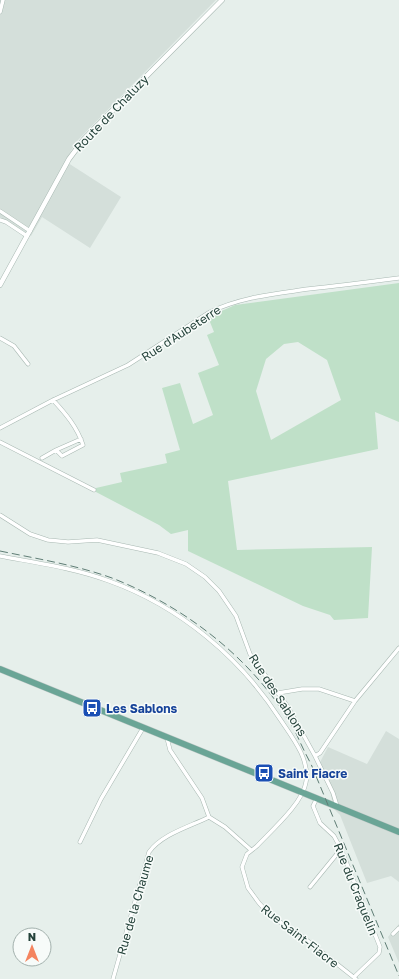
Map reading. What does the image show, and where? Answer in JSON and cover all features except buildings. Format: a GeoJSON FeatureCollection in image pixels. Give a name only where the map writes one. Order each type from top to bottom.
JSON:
{"type":"FeatureCollection","features":[{"type":"Feature","properties":{"kind":"main road"},"geometry":{"type":"LineString","coordinates":[[0,669],[399,832]]}},
{"type":"Feature","properties":{"kind":"street"},"geometry":{"type":"LineString","coordinates":[[0,12],[3,0]]}},
{"type":"Feature","properties":{"kind":"street","name":"Route de Chaluzy"},"geometry":{"type":"LineString","coordinates":[[0,285],[69,159],[84,139],[222,0]]}},
{"type":"Feature","properties":{"kind":"street"},"geometry":{"type":"LineString","coordinates":[[0,211],[30,231]]}},
{"type":"Feature","properties":{"kind":"street"},"geometry":{"type":"LineString","coordinates":[[0,220],[6,222],[27,236]]}},
{"type":"Feature","properties":{"kind":"street","name":"Rue d'Aubeterre"},"geometry":{"type":"LineString","coordinates":[[0,428],[53,400],[140,359],[210,312],[224,305],[238,300],[277,293],[399,278]]}},
{"type":"Feature","properties":{"kind":"street"},"geometry":{"type":"LineString","coordinates":[[0,338],[14,346],[28,364]]}},
{"type":"Feature","properties":{"kind":"street"},"geometry":{"type":"LineString","coordinates":[[53,400],[70,418],[83,445],[62,456],[56,450]]}},
{"type":"Feature","properties":{"kind":"street"},"geometry":{"type":"LineString","coordinates":[[42,458],[81,439]]}},
{"type":"Feature","properties":{"kind":"street"},"geometry":{"type":"LineString","coordinates":[[0,442],[94,490]]}},
{"type":"Feature","properties":{"kind":"street","name":"Rue des Sablons"},"geometry":{"type":"LineString","coordinates":[[0,515],[30,534],[48,540],[68,542],[97,540],[158,552],[186,564],[205,577],[220,591],[236,616],[250,654],[288,707],[315,756],[333,793],[337,806]]}},
{"type":"Feature","properties":{"kind":"street"},"geometry":{"type":"LineString","coordinates":[[0,556],[67,569],[109,581],[136,593],[183,618],[206,636],[237,664],[273,708],[290,734],[305,766],[307,773],[303,793]]}},
{"type":"Feature","properties":{"kind":"street"},"geometry":{"type":"LineString","coordinates":[[315,756],[320,753],[355,701],[399,648]]}},
{"type":"Feature","properties":{"kind":"street"},"geometry":{"type":"LineString","coordinates":[[278,693],[302,689],[319,689],[355,701]]}},
{"type":"Feature","properties":{"kind":"street"},"geometry":{"type":"LineString","coordinates":[[80,842],[101,799],[144,728]]}},
{"type":"Feature","properties":{"kind":"street"},"geometry":{"type":"LineString","coordinates":[[167,738],[170,750],[202,798],[209,817],[226,827],[251,850]]}},
{"type":"Feature","properties":{"kind":"street","name":"Rue Saint-Fiacre"},"geometry":{"type":"LineString","coordinates":[[303,793],[257,846],[246,854],[243,862],[244,878],[248,888],[264,910],[282,924],[300,934],[355,978]]}},
{"type":"Feature","properties":{"kind":"street","name":"Rue du Craquelin"},"geometry":{"type":"LineString","coordinates":[[317,798],[313,806],[320,823],[334,836],[341,849],[380,950],[355,978]]}},
{"type":"Feature","properties":{"kind":"street","name":"Rue de la Chaume"},"geometry":{"type":"LineString","coordinates":[[113,979],[149,852],[154,846],[165,838],[209,817]]}},
{"type":"Feature","properties":{"kind":"street"},"geometry":{"type":"LineString","coordinates":[[310,887],[341,849]]}},
{"type":"Feature","properties":{"kind":"street"},"geometry":{"type":"LineString","coordinates":[[393,934],[399,928]]}},
{"type":"Feature","properties":{"kind":"shaded area"},"geometry":{"type":"Polygon","coordinates":[[[0,0],[216,0],[77,141],[65,161],[121,197],[90,248],[42,217],[31,236],[0,217],[0,0]]]}},
{"type":"Feature","properties":{"kind":"shaded area"},"geometry":{"type":"Polygon","coordinates":[[[386,731],[399,739],[399,882],[391,876],[367,883],[340,815],[334,809],[330,791],[318,766],[328,747],[367,764],[386,731]]]}},
{"type":"Feature","properties":{"kind":"shaded area"},"geometry":{"type":"Polygon","coordinates":[[[399,924],[399,963],[388,937],[399,924]]]}},
{"type":"Feature","properties":{"kind":"green space"},"geometry":{"type":"Polygon","coordinates":[[[399,283],[399,422],[375,412],[378,449],[228,481],[237,550],[372,547],[368,618],[334,620],[330,615],[303,606],[188,551],[188,530],[171,534],[159,525],[96,492],[96,488],[122,482],[120,473],[167,463],[165,454],[180,450],[162,388],[180,383],[193,424],[213,415],[198,373],[219,365],[207,335],[214,332],[208,317],[235,305],[399,283]],[[298,342],[284,344],[266,359],[256,391],[271,440],[341,400],[327,360],[298,342]]]}},
{"type":"Feature","properties":{"kind":"railway"},"geometry":{"type":"LineString","coordinates":[[0,551],[85,569],[112,578],[140,590],[166,604],[192,621],[217,639],[239,659],[279,706],[295,731],[311,764],[399,976]]}},
{"type":"Feature","properties":{"kind":"place","name":"Les Sablons"},"geometry":{"type":"Point","coordinates":[92,708]}},
{"type":"Feature","properties":{"kind":"place","name":"Saint Fiacre"},"geometry":{"type":"Point","coordinates":[264,773]}}]}
